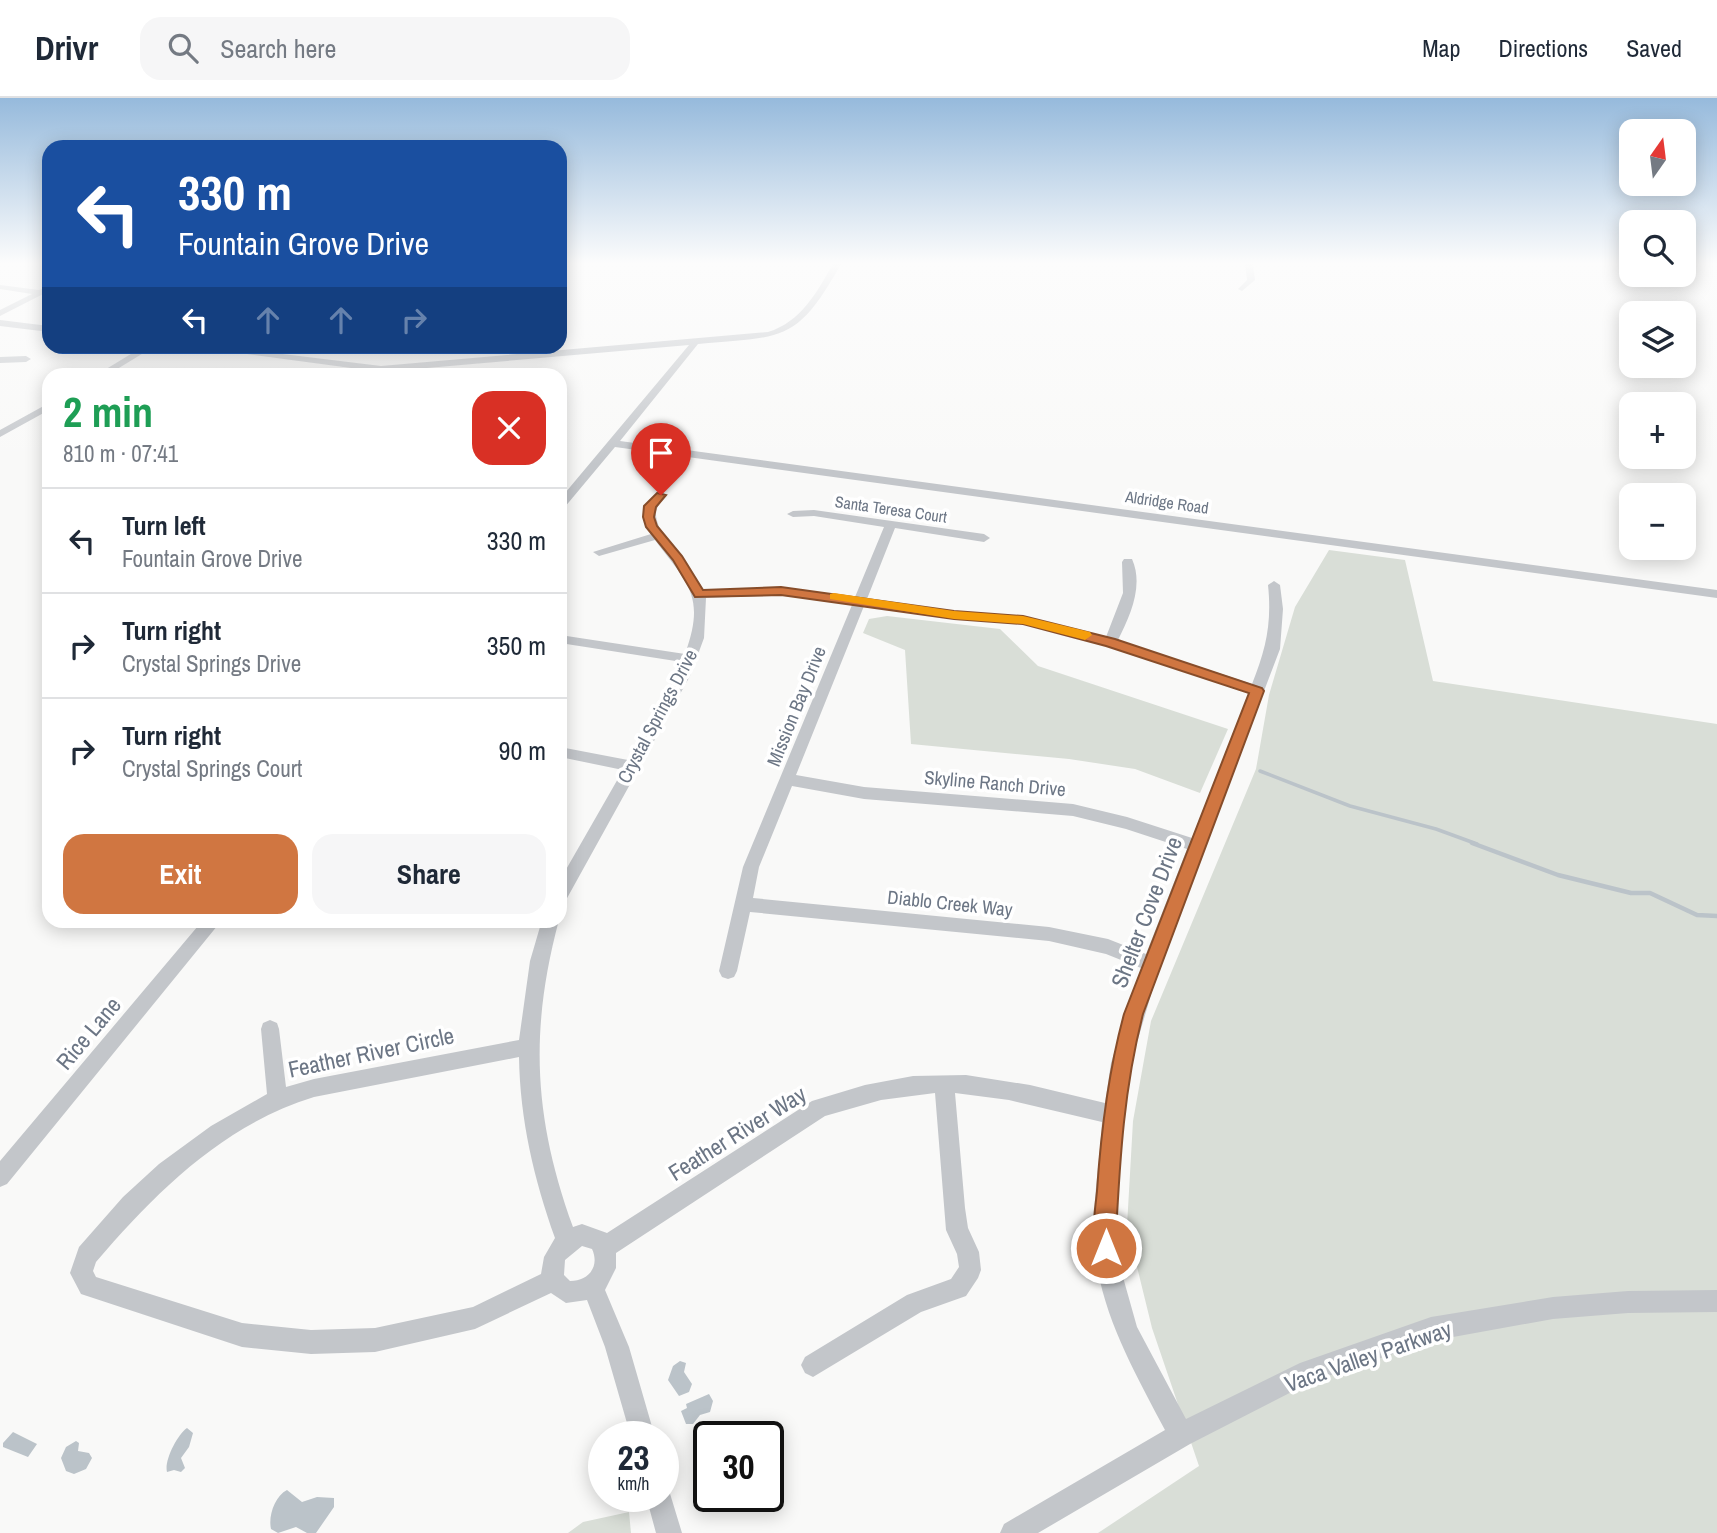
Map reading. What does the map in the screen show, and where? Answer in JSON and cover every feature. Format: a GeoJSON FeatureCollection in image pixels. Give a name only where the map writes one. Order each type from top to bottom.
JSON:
{"type":"FeatureCollection","features":[{"type":"Feature","properties":{"kind":"street"},"geometry":{"type":"LineString","coordinates":[[567,353],[769,335],[782,331]]}},
{"type":"Feature","properties":{"kind":"street"},"geometry":{"type":"LineString","coordinates":[[567,498],[694,346],[693,342]]}},
{"type":"Feature","properties":{"kind":"street"},"geometry":{"type":"LineString","coordinates":[[113,368],[137,354]]}},
{"type":"Feature","properties":{"kind":"street"},"geometry":{"type":"LineString","coordinates":[[257,354],[373,368]]}},
{"type":"Feature","properties":{"kind":"street"},"geometry":{"type":"LineString","coordinates":[[393,368],[554,354]]}},
{"type":"Feature","properties":{"kind":"street"},"geometry":{"type":"LineString","coordinates":[[0,360],[26,359]]}},
{"type":"Feature","properties":{"kind":"street"},"geometry":{"type":"LineString","coordinates":[[0,434],[42,410]]}},
{"type":"Feature","properties":{"kind":"street","name":"Aldridge Road"},"geometry":{"type":"LineString","coordinates":[[612,443],[1717,594]]}},
{"type":"Feature","properties":{"kind":"street"},"geometry":{"type":"LineString","coordinates":[[661,495],[650,506],[649,517],[658,536],[678,559],[699,594],[781,591],[954,615],[1023,620],[1110,642],[1257,691]]}},
{"type":"Feature","properties":{"kind":"street","name":"Santa Teresa Court"},"geometry":{"type":"LineString","coordinates":[[793,513],[814,513],[984,538]]}},
{"type":"Feature","properties":{"kind":"street","name":"Mission Bay Drive"},"geometry":{"type":"LineString","coordinates":[[729,971],[741,904],[751,867],[891,525]]}},
{"type":"Feature","properties":{"kind":"street"},"geometry":{"type":"LineString","coordinates":[[599,552],[658,536]]}},
{"type":"Feature","properties":{"kind":"street"},"geometry":{"type":"LineString","coordinates":[[1110,642],[1126,610],[1131,573],[1128,562]]}},
{"type":"Feature","properties":{"kind":"street","name":"Shelter Cove Drive"},"geometry":{"type":"LineString","coordinates":[[1181,1435],[1126,1331],[1108,1263],[1105,1234],[1113,1115],[1121,1063],[1151,964],[1274,642],[1277,610],[1274,585]]}},
{"type":"Feature","properties":{"kind":"street","name":"Crystal Springs Drive"},"geometry":{"type":"LineString","coordinates":[[567,880],[691,659],[697,642],[699,594]]}},
{"type":"Feature","properties":{"kind":"street"},"geometry":{"type":"LineString","coordinates":[[567,640],[691,659]]}},
{"type":"Feature","properties":{"kind":"street"},"geometry":{"type":"LineString","coordinates":[[567,753],[632,766]]}},
{"type":"Feature","properties":{"kind":"street","name":"Skyline Ranch Drive"},"geometry":{"type":"LineString","coordinates":[[787,779],[864,793],[1073,810],[1127,823],[1196,846]]}},
{"type":"Feature","properties":{"kind":"street","name":"Diablo Creek Way"},"geometry":{"type":"LineString","coordinates":[[741,904],[1049,934],[1108,947],[1151,964]]}},
{"type":"Feature","properties":{"kind":"street","name":"Rice Lane"},"geometry":{"type":"LineString","coordinates":[[0,1177],[207,928]]}},
{"type":"Feature","properties":{"kind":"street"},"geometry":{"type":"LineString","coordinates":[[549,928],[534,986],[527,1047],[530,1101],[547,1188],[567,1241]]}},
{"type":"Feature","properties":{"kind":"street"},"geometry":{"type":"LineString","coordinates":[[270,1029],[277,1099]]}},
{"type":"Feature","properties":{"kind":"street","name":"Feather River Circle"},"geometry":{"type":"LineString","coordinates":[[527,1047],[314,1088],[277,1099],[218,1133],[166,1171],[131,1205],[87,1255],[81,1273],[89,1286],[242,1335],[311,1342],[376,1340],[475,1318],[553,1280]]}},
{"type":"Feature","properties":{"kind":"street"},"geometry":{"type":"LineString","coordinates":[[813,1365],[915,1303],[958,1288],[970,1270],[968,1252],[957,1230],[944,1083]]}},
{"type":"Feature","properties":{"kind":"street","name":"Feather River Way"},"geometry":{"type":"LineString","coordinates":[[605,1247],[819,1108],[892,1088],[944,1083],[1005,1089],[1113,1115]]}},
{"type":"Feature","properties":{"kind":"street"},"geometry":{"type":"LineString","coordinates":[[582,1235],[592,1236],[605,1247],[607,1264],[593,1288],[583,1292],[566,1292],[553,1280],[554,1258],[567,1241],[582,1235]]}},
{"type":"Feature","properties":{"kind":"street"},"geometry":{"type":"LineString","coordinates":[[593,1288],[617,1347],[638,1421]]}},
{"type":"Feature","properties":{"kind":"street","name":"Vaca Valley Parkway"},"geometry":{"type":"LineString","coordinates":[[1013,1533],[1181,1435],[1308,1371],[1431,1329],[1553,1308],[1628,1302],[1717,1301]]}},
{"type":"Feature","properties":{"kind":"street"},"geometry":{"type":"LineString","coordinates":[[663,1512],[669,1533]]}},
{"type":"Feature","properties":{"kind":"shaded area"},"geometry":{"type":"Polygon","coordinates":[[[1329,550],[1405,560],[1433,681],[1717,724],[1717,1533],[1098,1533],[1199,1466],[1152,1328],[1127,1226],[1133,1121],[1151,1021],[1256,769],[1269,695],[1295,607],[1329,550]]]}},
{"type":"Feature","properties":{"kind":"shaded area"},"geometry":{"type":"Polygon","coordinates":[[[887,616],[1000,629],[1038,666],[1228,729],[1200,793],[1135,769],[1069,759],[911,744],[905,650],[863,633],[869,619],[887,616]]]}},
{"type":"Feature","properties":{"kind":"shaded area"},"geometry":{"type":"Polygon","coordinates":[[[680,1361],[686,1363],[684,1372],[692,1384],[689,1392],[679,1396],[668,1380],[673,1366],[680,1361]]]}},
{"type":"Feature","properties":{"kind":"shaded area"},"geometry":{"type":"Polygon","coordinates":[[[709,1394],[713,1401],[710,1412],[700,1415],[693,1424],[686,1424],[681,1411],[687,1408],[686,1404],[709,1394]]]}},
{"type":"Feature","properties":{"kind":"shaded area"},"geometry":{"type":"Polygon","coordinates":[[[187,1428],[193,1433],[189,1447],[181,1458],[185,1468],[181,1472],[167,1472],[167,1461],[172,1448],[187,1428]]]}},
{"type":"Feature","properties":{"kind":"shaded area"},"geometry":{"type":"Polygon","coordinates":[[[13,1432],[37,1444],[28,1457],[3,1447],[3,1443],[13,1432]]]}},
{"type":"Feature","properties":{"kind":"shaded area"},"geometry":{"type":"Polygon","coordinates":[[[76,1441],[79,1443],[78,1451],[89,1453],[92,1458],[86,1469],[74,1474],[66,1471],[61,1458],[66,1447],[76,1441]]]}},
{"type":"Feature","properties":{"kind":"shaded area"},"geometry":{"type":"Polygon","coordinates":[[[287,1490],[302,1502],[317,1497],[334,1498],[334,1507],[316,1533],[307,1533],[296,1527],[278,1533],[271,1529],[273,1507],[287,1490]]]}},
{"type":"Feature","properties":{"kind":"shaded area"},"geometry":{"type":"Polygon","coordinates":[[[629,1512],[631,1533],[568,1533],[583,1522],[629,1512]]]}},
{"type":"Feature","properties":{"kind":"waterway"},"geometry":{"type":"LineString","coordinates":[[1260,771],[1350,806],[1436,829],[1477,844]]}},
{"type":"Feature","properties":{"kind":"waterway"},"geometry":{"type":"LineString","coordinates":[[1472,843],[1558,875],[1631,893],[1650,893],[1697,915],[1717,916]]}},
{"type":"Feature","properties":{"kind":"slow traffic"},"geometry":{"type":"LineString","coordinates":[[834,597],[954,615],[1023,620],[1085,635]]}},
{"type":"Feature","properties":{"kind":"route"},"geometry":{"type":"LineString","coordinates":[[661,495],[650,506],[652,527],[678,559],[699,594],[738,591],[809,593],[954,615],[1023,620],[1110,642],[1257,691],[1134,1014],[1121,1063],[1113,1115],[1106,1248]]}}]}
